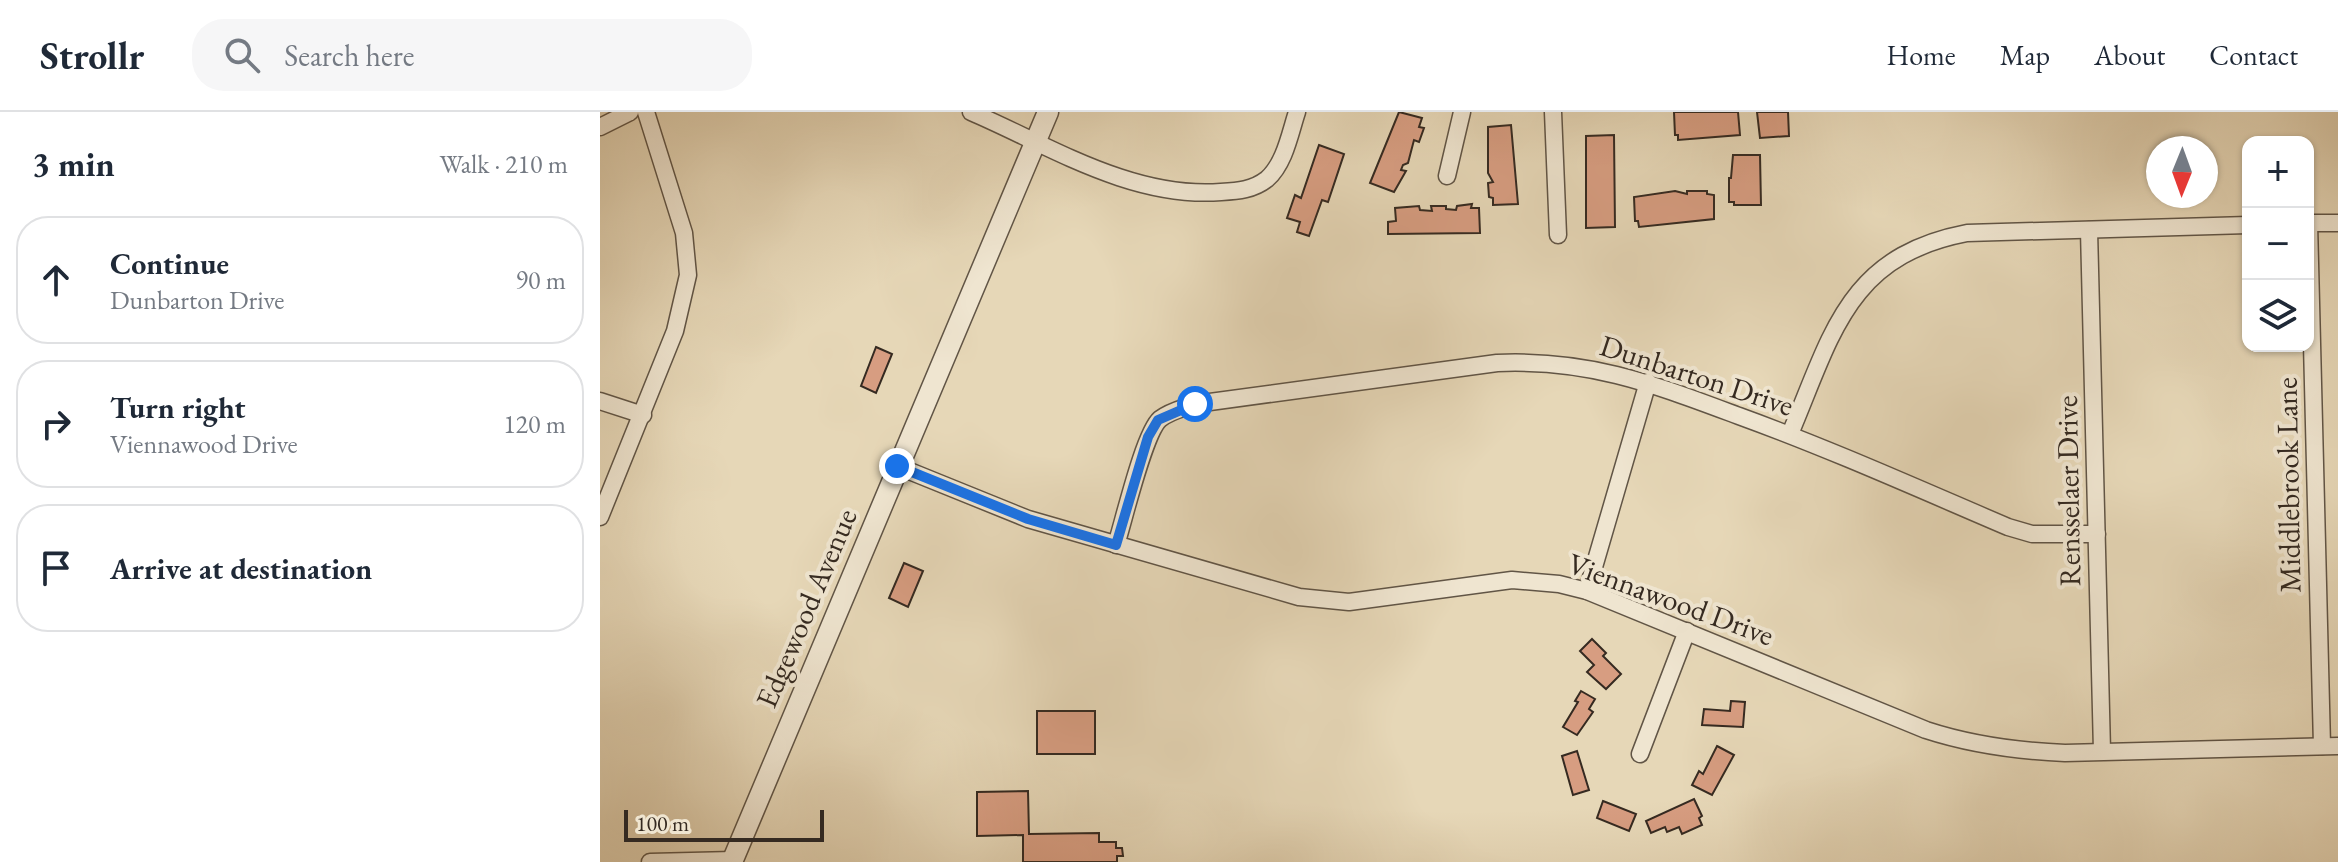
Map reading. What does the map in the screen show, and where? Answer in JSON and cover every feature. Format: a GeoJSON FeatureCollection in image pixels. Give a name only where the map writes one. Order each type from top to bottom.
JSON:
{"type":"FeatureCollection","features":[{"type":"Feature","properties":{"kind":"street"},"geometry":{"type":"LineString","coordinates":[[600,127],[630,112]]}},
{"type":"Feature","properties":{"kind":"street"},"geometry":{"type":"LineString","coordinates":[[600,517],[681,313],[688,262],[684,233],[646,112]]}},
{"type":"Feature","properties":{"kind":"street"},"geometry":{"type":"LineString","coordinates":[[971,112],[1132,182],[1201,194],[1255,187],[1275,170],[1297,112]]}},
{"type":"Feature","properties":{"kind":"street","name":"Edgewood Avenue"},"geometry":{"type":"LineString","coordinates":[[732,861],[1048,112]]}},
{"type":"Feature","properties":{"kind":"street"},"geometry":{"type":"LineString","coordinates":[[1447,176],[1462,112]]}},
{"type":"Feature","properties":{"kind":"street"},"geometry":{"type":"LineString","coordinates":[[1553,112],[1558,235]]}},
{"type":"Feature","properties":{"kind":"street"},"geometry":{"type":"LineString","coordinates":[[2314,223],[2338,223]]}},
{"type":"Feature","properties":{"kind":"street"},"geometry":{"type":"LineString","coordinates":[[1790,434],[1844,312],[1862,286],[1903,253],[1930,242],[1967,233],[2242,225]]}},
{"type":"Feature","properties":{"kind":"street","name":"Rensselaer Drive"},"geometry":{"type":"LineString","coordinates":[[2089,230],[2102,751]]}},
{"type":"Feature","properties":{"kind":"street","name":"Middlebrook Lane"},"geometry":{"type":"LineString","coordinates":[[2310,280],[2330,746]]}},
{"type":"Feature","properties":{"kind":"street","name":"Dunbarton Drive"},"geometry":{"type":"LineString","coordinates":[[1116,545],[1148,437],[1158,420],[1195,404],[1497,363],[1562,364],[1648,382],[1790,434],[2008,527],[2032,534],[2097,534]]}},
{"type":"Feature","properties":{"kind":"street"},"geometry":{"type":"LineString","coordinates":[[1587,591],[1648,382]]}},
{"type":"Feature","properties":{"kind":"street"},"geometry":{"type":"LineString","coordinates":[[600,401],[643,415]]}},
{"type":"Feature","properties":{"kind":"street","name":"Viennawood Drive"},"geometry":{"type":"LineString","coordinates":[[897,466],[1028,519],[1316,600],[1357,601],[1512,580],[1559,584],[1587,591],[1941,735],[2005,749],[2054,752],[2330,746]]}},
{"type":"Feature","properties":{"kind":"street"},"geometry":{"type":"LineString","coordinates":[[1640,754],[1687,631]]}},
{"type":"Feature","properties":{"kind":"street"},"geometry":{"type":"LineString","coordinates":[[650,862],[732,861]]}},
{"type":"Feature","properties":{"kind":"building"},"geometry":{"type":"Polygon","coordinates":[[[1399,112],[1422,118],[1419,127],[1424,128],[1419,142],[1414,140],[1408,163],[1401,170],[1406,171],[1394,192],[1370,183],[1399,112]]]}},
{"type":"Feature","properties":{"kind":"building"},"geometry":{"type":"Polygon","coordinates":[[[1674,112],[1738,112],[1740,135],[1678,140],[1674,112]]]}},
{"type":"Feature","properties":{"kind":"building"},"geometry":{"type":"Polygon","coordinates":[[[1757,112],[1788,112],[1789,136],[1760,138],[1757,112]]]}},
{"type":"Feature","properties":{"kind":"building"},"geometry":{"type":"Polygon","coordinates":[[[1511,125],[1518,204],[1493,205],[1488,183],[1493,182],[1488,173],[1488,127],[1511,125]]]}},
{"type":"Feature","properties":{"kind":"building"},"geometry":{"type":"Polygon","coordinates":[[[1614,135],[1615,227],[1586,228],[1586,136],[1614,135]]]}},
{"type":"Feature","properties":{"kind":"building"},"geometry":{"type":"Polygon","coordinates":[[[1319,145],[1344,154],[1328,202],[1322,200],[1309,236],[1297,232],[1300,222],[1287,218],[1295,195],[1301,198],[1319,145]]]}},
{"type":"Feature","properties":{"kind":"building"},"geometry":{"type":"Polygon","coordinates":[[[1733,155],[1760,155],[1761,205],[1734,205],[1734,202],[1729,202],[1733,155]]]}},
{"type":"Feature","properties":{"kind":"building"},"geometry":{"type":"Polygon","coordinates":[[[1675,191],[1687,194],[1687,191],[1707,191],[1707,194],[1714,195],[1714,219],[1639,227],[1638,221],[1635,221],[1634,197],[1675,191]]]}},
{"type":"Feature","properties":{"kind":"building"},"geometry":{"type":"Polygon","coordinates":[[[1472,204],[1471,208],[1479,208],[1480,233],[1388,234],[1388,222],[1396,221],[1395,208],[1419,206],[1420,210],[1432,211],[1431,206],[1446,206],[1446,209],[1456,210],[1457,206],[1472,204]]]}},
{"type":"Feature","properties":{"kind":"building"},"geometry":{"type":"Polygon","coordinates":[[[876,347],[892,354],[876,393],[861,386],[876,347]]]}},
{"type":"Feature","properties":{"kind":"building"},"geometry":{"type":"Polygon","coordinates":[[[904,563],[923,571],[908,607],[889,598],[904,563]]]}},
{"type":"Feature","properties":{"kind":"building"},"geometry":{"type":"Polygon","coordinates":[[[1592,639],[1621,674],[1606,689],[1587,672],[1594,665],[1580,651],[1592,639]]]}},
{"type":"Feature","properties":{"kind":"building"},"geometry":{"type":"Polygon","coordinates":[[[1581,691],[1595,699],[1589,709],[1593,712],[1577,735],[1563,727],[1581,691]]]}},
{"type":"Feature","properties":{"kind":"building"},"geometry":{"type":"Polygon","coordinates":[[[1731,701],[1745,702],[1743,727],[1702,725],[1704,709],[1730,711],[1731,701]]]}},
{"type":"Feature","properties":{"kind":"building"},"geometry":{"type":"Polygon","coordinates":[[[1037,711],[1095,711],[1095,754],[1037,754],[1037,711]]]}},
{"type":"Feature","properties":{"kind":"building"},"geometry":{"type":"Polygon","coordinates":[[[1717,746],[1734,755],[1712,795],[1692,785],[1699,771],[1703,774],[1717,746]]]}},
{"type":"Feature","properties":{"kind":"building"},"geometry":{"type":"Polygon","coordinates":[[[1577,751],[1589,790],[1573,795],[1562,756],[1577,751]]]}},
{"type":"Feature","properties":{"kind":"building"},"geometry":{"type":"Polygon","coordinates":[[[1028,791],[1029,834],[1099,833],[1099,842],[1116,842],[1116,848],[1122,848],[1123,856],[1117,856],[1117,862],[1023,862],[1023,835],[977,836],[977,792],[1028,791]]]}},
{"type":"Feature","properties":{"kind":"building"},"geometry":{"type":"Polygon","coordinates":[[[1694,799],[1702,816],[1699,818],[1702,825],[1682,834],[1679,827],[1667,832],[1665,827],[1651,833],[1646,821],[1694,799]]]}},
{"type":"Feature","properties":{"kind":"building"},"geometry":{"type":"Polygon","coordinates":[[[1603,801],[1636,814],[1629,831],[1597,818],[1603,801]]]}},
{"type":"Feature","properties":{"kind":"route"},"geometry":{"type":"LineString","coordinates":[[897,466],[1028,519],[1116,545],[1148,437],[1158,420],[1195,404]]}}]}
